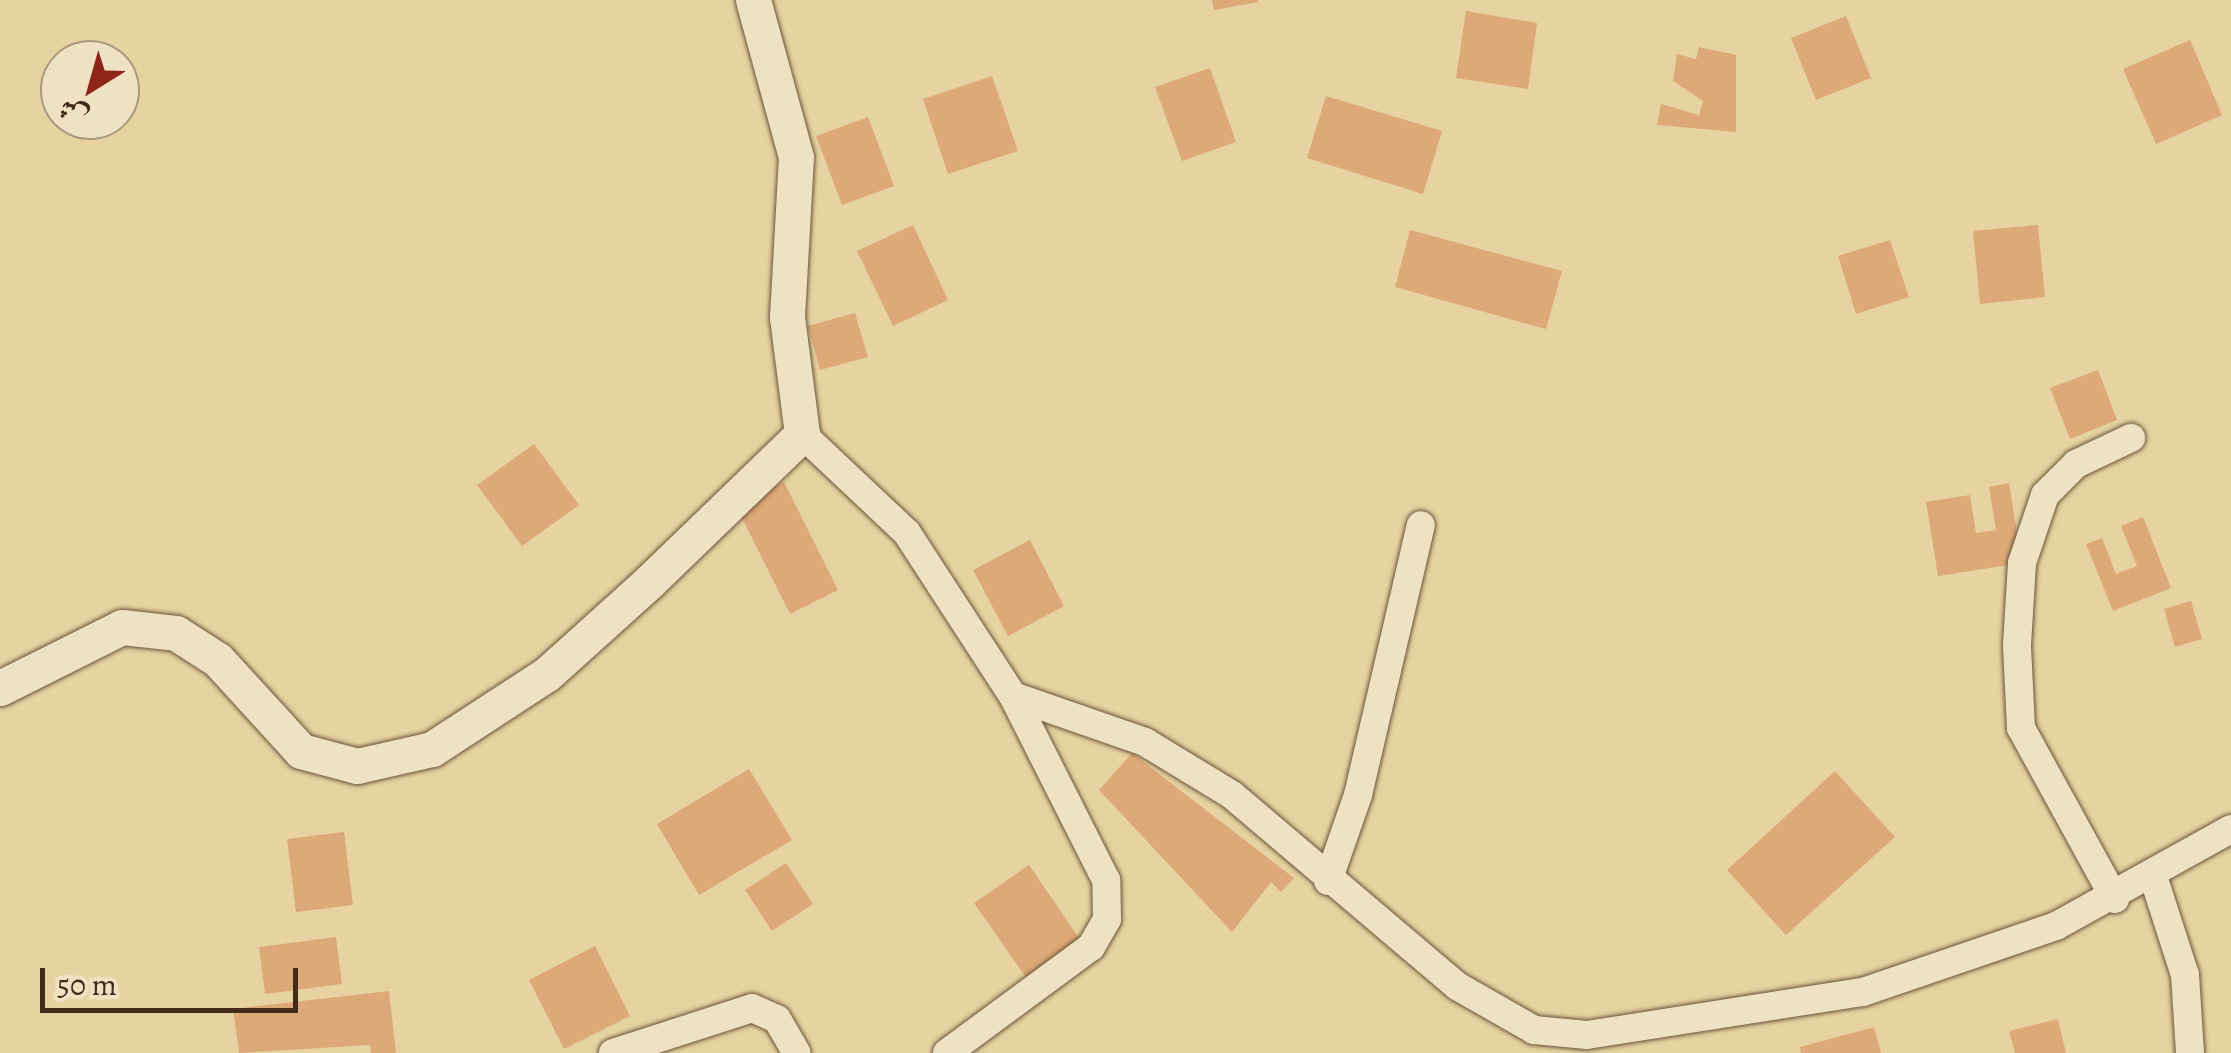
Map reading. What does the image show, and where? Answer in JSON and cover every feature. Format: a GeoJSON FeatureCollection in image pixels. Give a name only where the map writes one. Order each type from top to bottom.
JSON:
{"type":"FeatureCollection","features":[{"type":"Feature","properties":{"kind":"street"},"geometry":{"type":"LineString","coordinates":[[753,0],[796,158],[787,316],[802,434],[907,532],[1013,696],[1106,880],[1107,919],[1091,947],[947,1053]]}},
{"type":"Feature","properties":{"kind":"street"},"geometry":{"type":"LineString","coordinates":[[0,688],[122,627],[176,633],[218,660],[301,750],[357,766],[432,748],[547,674],[802,434]]}},
{"type":"Feature","properties":{"kind":"street"},"geometry":{"type":"LineString","coordinates":[[2116,900],[2020,728],[2017,645],[2022,563],[2045,495],[2076,464],[2131,438]]}},
{"type":"Feature","properties":{"kind":"street"},"geometry":{"type":"LineString","coordinates":[[1328,881],[1358,795],[1421,525]]}},
{"type":"Feature","properties":{"kind":"street"},"geometry":{"type":"LineString","coordinates":[[1013,696],[1146,742],[1232,795],[1328,881],[1494,1013],[1534,1030],[1587,1035],[1863,992],[2012,945],[2116,900],[2231,829]]}},
{"type":"Feature","properties":{"kind":"street"},"geometry":{"type":"LineString","coordinates":[[2152,876],[2185,974],[2190,1053]]}},
{"type":"Feature","properties":{"kind":"street"},"geometry":{"type":"LineString","coordinates":[[614,1053],[752,1008],[777,1019],[797,1053]]}},
{"type":"Feature","properties":{"kind":"building"},"geometry":{"type":"Polygon","coordinates":[[[1212,0],[1258,0],[1258,2],[1214,10],[1212,0]]]}},
{"type":"Feature","properties":{"kind":"building"},"geometry":{"type":"Polygon","coordinates":[[[1466,11],[1537,23],[1528,89],[1456,78],[1466,11]]]}},
{"type":"Feature","properties":{"kind":"building"},"geometry":{"type":"Polygon","coordinates":[[[1846,16],[1871,78],[1816,100],[1791,38],[1846,16]]]}},
{"type":"Feature","properties":{"kind":"building"},"geometry":{"type":"Polygon","coordinates":[[[2190,40],[2222,115],[2156,144],[2123,69],[2190,40]]]}},
{"type":"Feature","properties":{"kind":"building"},"geometry":{"type":"Polygon","coordinates":[[[1699,47],[1736,55],[1736,132],[1657,125],[1661,104],[1699,115],[1703,101],[1673,81],[1677,54],[1696,59],[1699,47]]]}},
{"type":"Feature","properties":{"kind":"building"},"geometry":{"type":"Polygon","coordinates":[[[1210,68],[1236,142],[1182,161],[1155,87],[1210,68]]]}},
{"type":"Feature","properties":{"kind":"building"},"geometry":{"type":"Polygon","coordinates":[[[992,76],[1018,151],[948,174],[923,99],[992,76]]]}},
{"type":"Feature","properties":{"kind":"building"},"geometry":{"type":"Polygon","coordinates":[[[1326,96],[1442,131],[1423,194],[1307,158],[1326,96]]]}},
{"type":"Feature","properties":{"kind":"building"},"geometry":{"type":"Polygon","coordinates":[[[868,117],[894,186],[842,205],[816,136],[868,117]]]}},
{"type":"Feature","properties":{"kind":"building"},"geometry":{"type":"Polygon","coordinates":[[[913,225],[948,300],[893,326],[857,251],[913,225]]]}},
{"type":"Feature","properties":{"kind":"building"},"geometry":{"type":"Polygon","coordinates":[[[2038,225],[2045,297],[1980,304],[1973,231],[2038,225]]]}},
{"type":"Feature","properties":{"kind":"building"},"geometry":{"type":"Polygon","coordinates":[[[1410,230],[1562,271],[1546,329],[1395,287],[1410,230]]]}},
{"type":"Feature","properties":{"kind":"building"},"geometry":{"type":"Polygon","coordinates":[[[1890,240],[1909,297],[1856,314],[1838,256],[1890,240]]]}},
{"type":"Feature","properties":{"kind":"building"},"geometry":{"type":"Polygon","coordinates":[[[855,313],[868,357],[820,370],[808,326],[855,313]]]}},
{"type":"Feature","properties":{"kind":"building"},"geometry":{"type":"Polygon","coordinates":[[[2098,370],[2117,420],[2070,439],[2050,388],[2098,370]]]}},
{"type":"Feature","properties":{"kind":"building"},"geometry":{"type":"Polygon","coordinates":[[[534,444],[579,505],[522,546],[477,485],[534,444]]]}},
{"type":"Feature","properties":{"kind":"building"},"geometry":{"type":"Polygon","coordinates":[[[784,482],[838,590],[790,614],[736,506],[784,482]]]}},
{"type":"Feature","properties":{"kind":"building"},"geometry":{"type":"Polygon","coordinates":[[[2009,483],[2022,563],[1938,576],[1926,502],[1970,495],[1976,533],[1996,530],[1989,487],[2009,483]]]}},
{"type":"Feature","properties":{"kind":"building"},"geometry":{"type":"Polygon","coordinates":[[[2143,517],[2171,588],[2113,611],[2086,544],[2102,538],[2116,574],[2137,566],[2121,526],[2143,517]]]}},
{"type":"Feature","properties":{"kind":"building"},"geometry":{"type":"Polygon","coordinates":[[[1030,540],[1064,606],[1008,636],[973,570],[1030,540]]]}},
{"type":"Feature","properties":{"kind":"building"},"geometry":{"type":"Polygon","coordinates":[[[2191,601],[2202,639],[2175,647],[2164,609],[2191,601]]]}},
{"type":"Feature","properties":{"kind":"building"},"geometry":{"type":"Polygon","coordinates":[[[1132,753],[1294,878],[1281,892],[1271,882],[1232,932],[1099,790],[1132,753]]]}},
{"type":"Feature","properties":{"kind":"building"},"geometry":{"type":"Polygon","coordinates":[[[749,769],[792,840],[699,895],[657,824],[749,769]]]}},
{"type":"Feature","properties":{"kind":"building"},"geometry":{"type":"Polygon","coordinates":[[[1835,771],[1895,837],[1786,935],[1727,870],[1835,771]]]}},
{"type":"Feature","properties":{"kind":"building"},"geometry":{"type":"Polygon","coordinates":[[[344,832],[353,905],[296,912],[287,839],[344,832]]]}},
{"type":"Feature","properties":{"kind":"building"},"geometry":{"type":"Polygon","coordinates":[[[786,863],[813,904],[772,931],[745,890],[786,863]]]}},
{"type":"Feature","properties":{"kind":"building"},"geometry":{"type":"Polygon","coordinates":[[[1029,865],[1081,941],[1027,979],[974,903],[1029,865]]]}},
{"type":"Feature","properties":{"kind":"building"},"geometry":{"type":"Polygon","coordinates":[[[336,937],[342,984],[265,994],[259,947],[336,937]]]}},
{"type":"Feature","properties":{"kind":"building"},"geometry":{"type":"Polygon","coordinates":[[[595,946],[630,1016],[564,1049],[529,980],[595,946]]]}},
{"type":"Feature","properties":{"kind":"building"},"geometry":{"type":"Polygon","coordinates":[[[389,991],[396,1053],[371,1053],[370,1045],[239,1053],[233,1009],[389,991]]]}},
{"type":"Feature","properties":{"kind":"building"},"geometry":{"type":"Polygon","coordinates":[[[2058,1019],[2066,1053],[2015,1053],[2009,1031],[2058,1019]]]}},
{"type":"Feature","properties":{"kind":"building"},"geometry":{"type":"Polygon","coordinates":[[[1874,1027],[1881,1053],[1801,1053],[1800,1047],[1874,1027]]]}}]}
